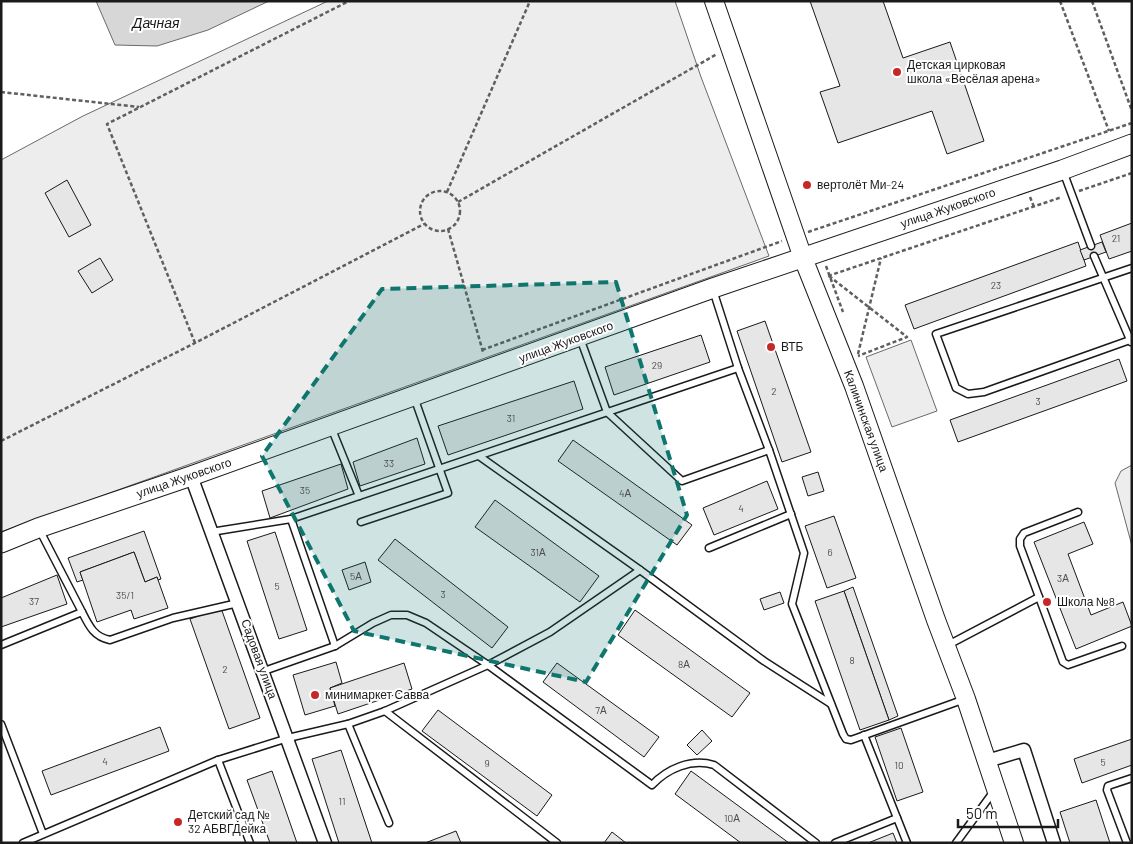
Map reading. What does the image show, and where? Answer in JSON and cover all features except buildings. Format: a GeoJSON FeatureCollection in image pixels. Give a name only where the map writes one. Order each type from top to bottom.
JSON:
{"type":"FeatureCollection","features":[{"type":"Feature","properties":{"kind":"main road","name":"Калининская улица"},"geometry":{"type":"LineString","coordinates":[[714,1],[803,258],[854,386],[966,699],[1014,843]]}},
{"type":"Feature","properties":{"kind":"main road","name":"улица Жуковского"},"geometry":{"type":"LineString","coordinates":[[1,543],[38,528],[191,476],[713,288],[1062,170],[1132,144]]}},
{"type":"Feature","properties":{"kind":"street","name":"Садовая улица"},"geometry":{"type":"LineString","coordinates":[[191,476],[264,671],[325,843]]}},
{"type":"Feature","properties":{"kind":"street"},"geometry":{"type":"LineString","coordinates":[[987,762],[1024,750],[1054,843]]}},
{"type":"Feature","properties":{"kind":"lane"},"geometry":{"type":"LineString","coordinates":[[1062,170],[1091,246]]}},
{"type":"Feature","properties":{"kind":"lane"},"geometry":{"type":"LineString","coordinates":[[1094,256],[1103,279],[1131,341],[984,392],[968,394],[956,388],[936,334],[1103,279],[1132,268]]}},
{"type":"Feature","properties":{"kind":"lane"},"geometry":{"type":"LineString","coordinates":[[713,288],[738,368],[769,450],[804,553],[792,604],[846,738],[851,740],[966,699]]}},
{"type":"Feature","properties":{"kind":"lane"},"geometry":{"type":"LineString","coordinates":[[580,337],[607,412],[682,482],[769,450]]}},
{"type":"Feature","properties":{"kind":"lane"},"geometry":{"type":"LineString","coordinates":[[211,532],[291,519],[738,368]]}},
{"type":"Feature","properties":{"kind":"lane"},"geometry":{"type":"LineString","coordinates":[[360,522],[448,493],[414,396]]}},
{"type":"Feature","properties":{"kind":"lane"},"geometry":{"type":"LineString","coordinates":[[330,426],[359,496]]}},
{"type":"Feature","properties":{"kind":"lane"},"geometry":{"type":"LineString","coordinates":[[479,456],[764,661],[831,704]]}},
{"type":"Feature","properties":{"kind":"lane"},"geometry":{"type":"LineString","coordinates":[[1078,512],[1024,532],[1020,539],[1020,546],[1063,662],[1068,665],[1122,646]]}},
{"type":"Feature","properties":{"kind":"lane"},"geometry":{"type":"LineString","coordinates":[[708,548],[791,514]]}},
{"type":"Feature","properties":{"kind":"lane"},"geometry":{"type":"LineString","coordinates":[[291,519],[335,646]]}},
{"type":"Feature","properties":{"kind":"lane"},"geometry":{"type":"LineString","coordinates":[[38,528],[93,632],[101,638],[110,640],[173,618],[238,603]]}},
{"type":"Feature","properties":{"kind":"lane"},"geometry":{"type":"LineString","coordinates":[[23,843],[218,760],[288,738],[348,724],[385,711],[488,665],[550,632],[640,570]]}},
{"type":"Feature","properties":{"kind":"lane"},"geometry":{"type":"LineString","coordinates":[[946,646],[1039,597]]}},
{"type":"Feature","properties":{"kind":"lane"},"geometry":{"type":"LineString","coordinates":[[1,645],[82,612]]}},
{"type":"Feature","properties":{"kind":"lane"},"geometry":{"type":"LineString","coordinates":[[264,671],[335,646],[373,622],[391,615],[407,615],[426,623],[488,665],[652,785],[661,776],[692,762],[714,764],[816,843]]}},
{"type":"Feature","properties":{"kind":"lane"},"geometry":{"type":"LineString","coordinates":[[385,711],[557,843]]}},
{"type":"Feature","properties":{"kind":"lane"},"geometry":{"type":"LineString","coordinates":[[1,724],[43,834]]}},
{"type":"Feature","properties":{"kind":"lane"},"geometry":{"type":"LineString","coordinates":[[348,724],[389,823]]}},
{"type":"Feature","properties":{"kind":"lane"},"geometry":{"type":"LineString","coordinates":[[864,735],[907,843]]}},
{"type":"Feature","properties":{"kind":"lane"},"geometry":{"type":"LineString","coordinates":[[218,760],[250,843]]}},
{"type":"Feature","properties":{"kind":"lane"},"geometry":{"type":"LineString","coordinates":[[1127,843],[1107,790],[1108,786],[1132,778]]}},
{"type":"Feature","properties":{"kind":"lane"},"geometry":{"type":"LineString","coordinates":[[956,843],[996,788]]}},
{"type":"Feature","properties":{"kind":"lane"},"geometry":{"type":"LineString","coordinates":[[835,843],[897,818]]}},
{"type":"Feature","properties":{"kind":"path"},"geometry":{"type":"LineString","coordinates":[[195,343],[107,124],[349,1]]}},
{"type":"Feature","properties":{"kind":"path"},"geometry":{"type":"LineString","coordinates":[[447,192],[530,1]]}},
{"type":"Feature","properties":{"kind":"path"},"geometry":{"type":"LineString","coordinates":[[1060,1],[1109,131]]}},
{"type":"Feature","properties":{"kind":"path"},"geometry":{"type":"LineString","coordinates":[[1092,1],[1132,111]]}},
{"type":"Feature","properties":{"kind":"path"},"geometry":{"type":"LineString","coordinates":[[458,202],[730,46]]}},
{"type":"Feature","properties":{"kind":"path"},"geometry":{"type":"LineString","coordinates":[[1,92],[140,107]]}},
{"type":"Feature","properties":{"kind":"path"},"geometry":{"type":"LineString","coordinates":[[812,281],[1132,173]]}},
{"type":"Feature","properties":{"kind":"path"},"geometry":{"type":"LineString","coordinates":[[434,191],[452,194],[458,202],[460,215],[453,226],[442,231],[435,230],[424,224],[419,211],[423,199],[434,191]]}},
{"type":"Feature","properties":{"kind":"path"},"geometry":{"type":"LineString","coordinates":[[1,441],[424,224]]}},
{"type":"Feature","properties":{"kind":"path"},"geometry":{"type":"LineString","coordinates":[[448,229],[482,350],[490,369]]}},
{"type":"Feature","properties":{"kind":"path"},"geometry":{"type":"LineString","coordinates":[[829,276],[869,307],[907,337],[858,356],[869,307],[881,258]]}},
{"type":"Feature","properties":{"kind":"highlighted area"},"geometry":{"type":"Polygon","coordinates":[[[616,282],[687,515],[586,682],[354,631],[262,456],[382,289],[616,282]]]}},
{"type":"Feature","properties":{"kind":"shaded area"},"geometry":{"type":"Polygon","coordinates":[[[328,1],[675,1],[701,77],[769,256],[1,532],[1,160],[83,116],[328,1]]]}},
{"type":"Feature","properties":{"kind":"shaded area"},"geometry":{"type":"Polygon","coordinates":[[[911,340],[937,411],[892,427],[866,357],[911,340]]]}},
{"type":"Feature","properties":{"kind":"shaded area"},"geometry":{"type":"Polygon","coordinates":[[[1132,465],[1132,546],[1115,483],[1121,471],[1132,465]]]}},
{"type":"Feature","properties":{"kind":"water","name":"Дачная"},"geometry":{"type":"Polygon","coordinates":[[[96,1],[269,1],[208,30],[157,46],[115,45],[96,1]]]}},
{"type":"Feature","properties":{"kind":"place","name":"Детская цирковая школа «Весёлая арена»"},"geometry":{"type":"Point","coordinates":[897,72]}},
{"type":"Feature","properties":{"kind":"place","name":"вертолёт Ми-24"},"geometry":{"type":"Point","coordinates":[807,185]}},
{"type":"Feature","properties":{"kind":"place","name":"ВТБ"},"geometry":{"type":"Point","coordinates":[771,347]}},
{"type":"Feature","properties":{"kind":"place","name":"Школа №8"},"geometry":{"type":"Point","coordinates":[1047,602]}},
{"type":"Feature","properties":{"kind":"place","name":"минимаркет Савва"},"geometry":{"type":"Point","coordinates":[315,695]}},
{"type":"Feature","properties":{"kind":"place","name":"Детский сад № 32 АБВГДейка"},"geometry":{"type":"Point","coordinates":[178,822]}}]}
